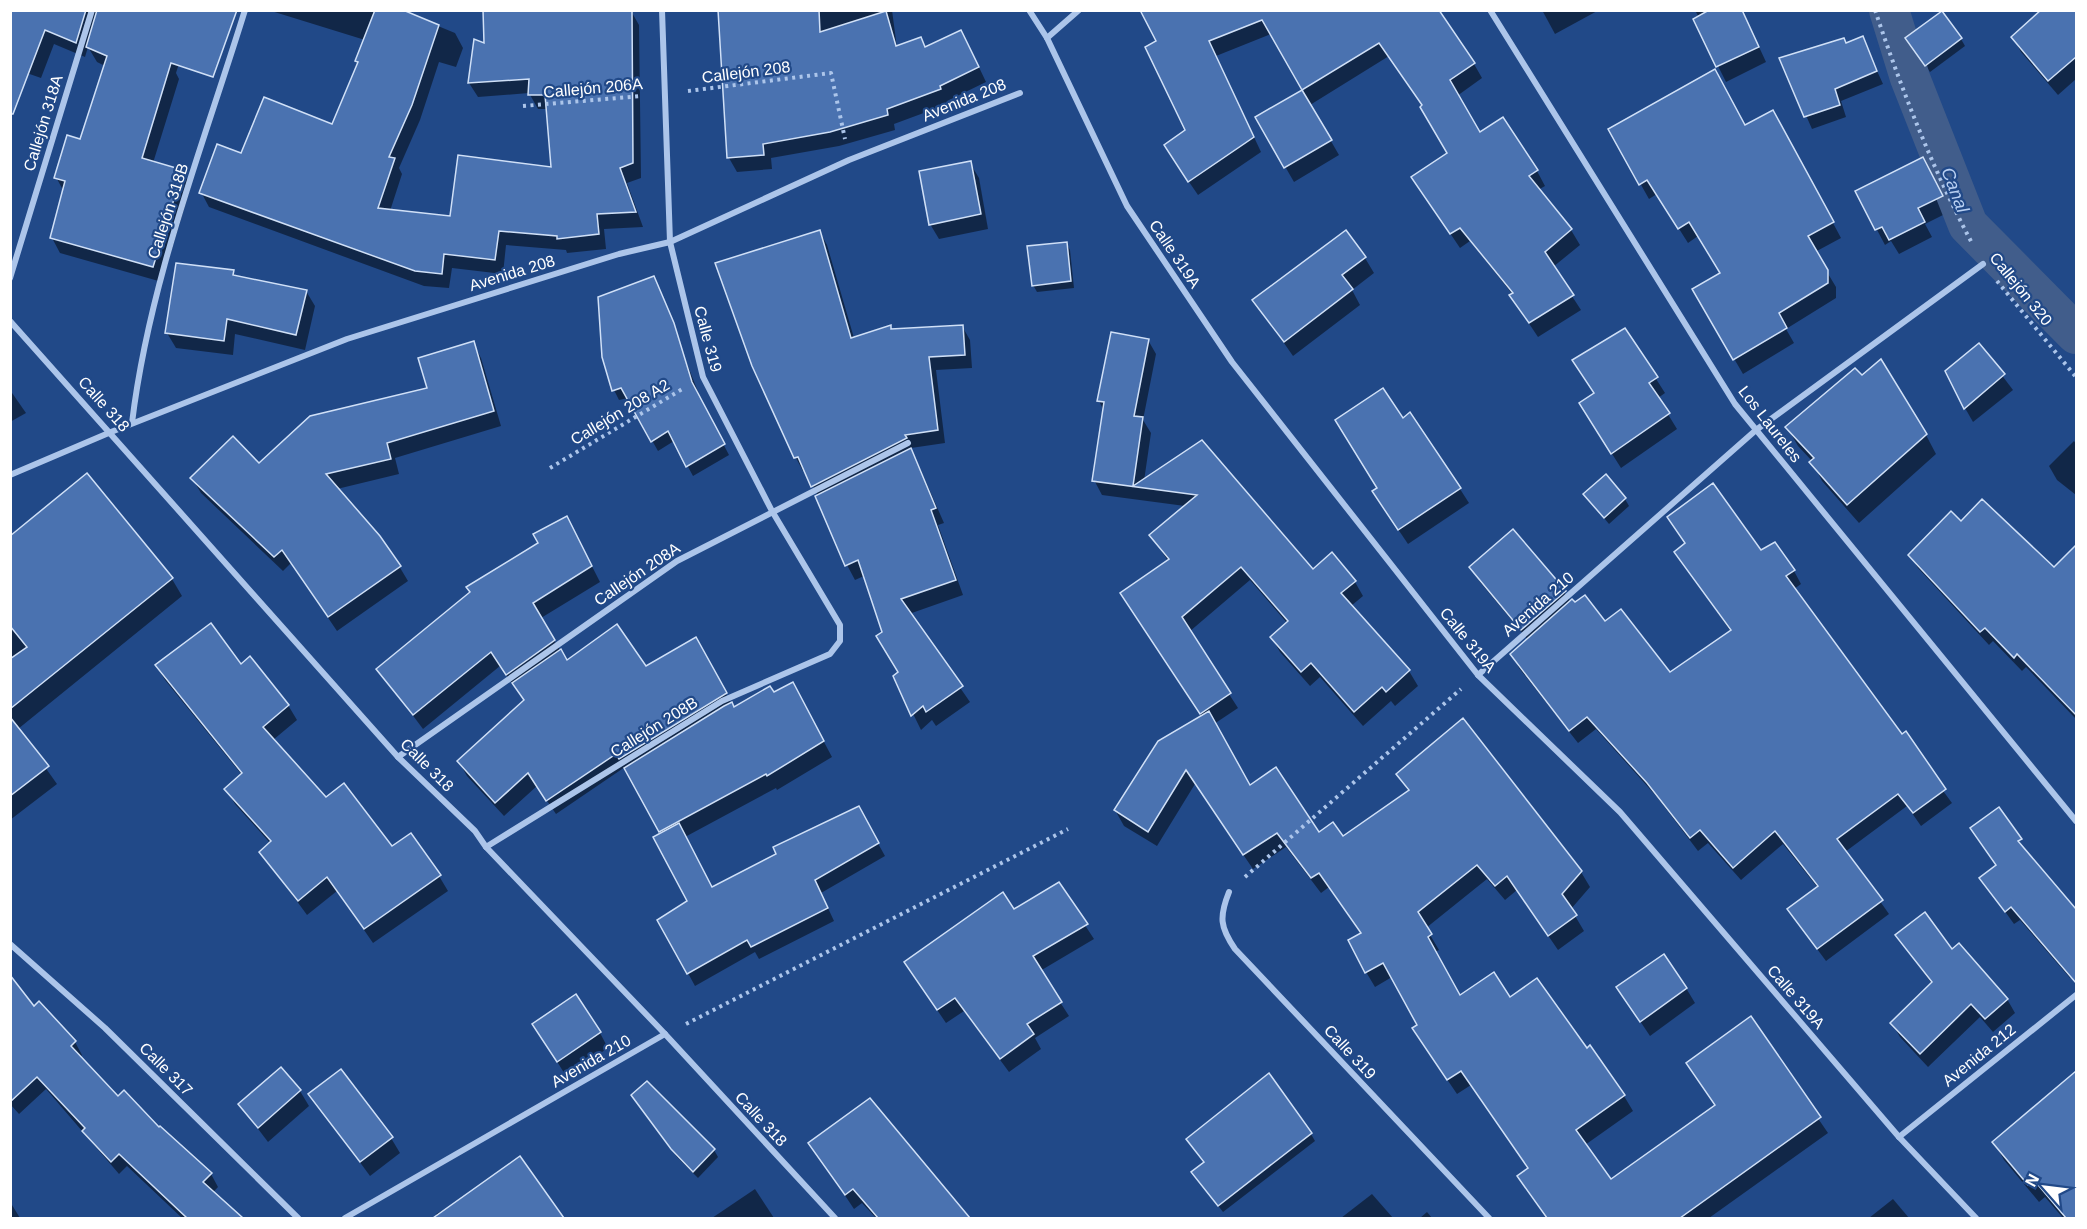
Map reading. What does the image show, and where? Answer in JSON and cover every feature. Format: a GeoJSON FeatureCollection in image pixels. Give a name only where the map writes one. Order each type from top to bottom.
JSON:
{"type":"FeatureCollection","features":[{"type":"Feature","properties":{"kind":"street","name":"Callejón 318A"},"geometry":{"type":"LineString","coordinates":[[10,278],[92,10]]}},
{"type":"Feature","properties":{"kind":"street","name":"Callejón 318B"},"geometry":{"type":"LineString","coordinates":[[132,423],[139,365],[160,279],[245,10]]}},
{"type":"Feature","properties":{"kind":"street","name":"Calle 319"},"geometry":{"type":"LineString","coordinates":[[662,10],[670,242],[703,377],[772,511],[840,625],[840,640]]}},
{"type":"Feature","properties":{"kind":"street","name":"Calle 319A"},"geometry":{"type":"LineString","coordinates":[[1029,10],[1047,38],[1127,206],[1219,342],[1478,675],[1620,812],[1899,1137],[1976,1218]]}},
{"type":"Feature","properties":{"kind":"street"},"geometry":{"type":"LineString","coordinates":[[1047,38],[1079,10]]}},
{"type":"Feature","properties":{"kind":"street","name":"Los Laureles"},"geometry":{"type":"LineString","coordinates":[[1490,10],[1735,404],[2076,821]]}},
{"type":"Feature","properties":{"kind":"street","name":"Avenida 208"},"geometry":{"type":"LineString","coordinates":[[10,475],[132,423],[347,339],[619,254],[670,242],[849,160],[1020,93]]}},
{"type":"Feature","properties":{"kind":"street","name":"Avenida 210"},"geometry":{"type":"LineString","coordinates":[[1478,675],[1756,430],[1983,264]]}},
{"type":"Feature","properties":{"kind":"street","name":"Calle 318"},"geometry":{"type":"LineString","coordinates":[[10,321],[398,757],[475,831],[486,847],[665,1034],[835,1218]]}},
{"type":"Feature","properties":{"kind":"street","name":"Callejón 208A"},"geometry":{"type":"LineString","coordinates":[[398,757],[677,561],[908,443]]}},
{"type":"Feature","properties":{"kind":"street","name":"Callejón 208B"},"geometry":{"type":"LineString","coordinates":[[486,847],[723,701],[830,654],[840,640]]}},
{"type":"Feature","properties":{"kind":"street","name":"Calle 319"},"geometry":{"type":"LineString","coordinates":[[1229,892],[1222,909],[1223,932],[1235,949],[1489,1218]]}},
{"type":"Feature","properties":{"kind":"street","name":"Calle 317"},"geometry":{"type":"LineString","coordinates":[[10,944],[105,1028],[298,1218]]}},
{"type":"Feature","properties":{"kind":"street","name":"Avenida 212"},"geometry":{"type":"LineString","coordinates":[[1899,1137],[2076,995]]}},
{"type":"Feature","properties":{"kind":"street","name":"Avenida 210"},"geometry":{"type":"LineString","coordinates":[[345,1218],[665,1034]]}},
{"type":"Feature","properties":{"kind":"path","name":"Callejón 320"},"geometry":{"type":"LineString","coordinates":[[1875,10],[1900,86],[1956,214],[1983,264],[2076,377]]}},
{"type":"Feature","properties":{"kind":"path","name":"Callejón 208"},"geometry":{"type":"LineString","coordinates":[[664,94],[831,73],[849,160]]}},
{"type":"Feature","properties":{"kind":"path","name":"Callejón 206A"},"geometry":{"type":"LineString","coordinates":[[523,106],[664,94]]}},
{"type":"Feature","properties":{"kind":"path","name":"Callejón 208 A2"},"geometry":{"type":"LineString","coordinates":[[550,468],[703,377]]}},
{"type":"Feature","properties":{"kind":"path"},"geometry":{"type":"LineString","coordinates":[[1229,892],[1478,675]]}},
{"type":"Feature","properties":{"kind":"path"},"geometry":{"type":"LineString","coordinates":[[665,1034],[1068,830]]}},
{"type":"Feature","properties":{"kind":"building"},"geometry":{"type":"Polygon","coordinates":[[[10,10],[86,10],[76,43],[45,30],[13,114],[10,114],[10,10]]]}},
{"type":"Feature","properties":{"kind":"building"},"geometry":{"type":"Polygon","coordinates":[[[97,10],[237,10],[213,77],[171,63],[142,158],[183,170],[153,267],[50,238],[65,181],[54,178],[67,135],[80,139],[107,56],[86,47],[97,10]]]}},
{"type":"Feature","properties":{"kind":"building"},"geometry":{"type":"Polygon","coordinates":[[[375,10],[403,10],[439,25],[412,105],[389,157],[395,158],[378,208],[450,216],[458,155],[551,167],[545,95],[528,95],[529,79],[468,83],[474,39],[484,43],[483,10],[632,10],[633,163],[620,168],[636,212],[597,214],[599,234],[557,239],[557,236],[499,231],[495,260],[444,254],[442,274],[415,271],[199,193],[217,144],[241,153],[264,97],[332,124],[358,62],[355,61],[375,10]]]}},
{"type":"Feature","properties":{"kind":"building"},"geometry":{"type":"Polygon","coordinates":[[[718,10],[819,10],[820,32],[886,11],[896,46],[921,37],[925,47],[961,30],[979,67],[940,86],[941,89],[887,109],[888,115],[830,132],[763,144],[764,155],[727,158],[718,10]]]}},
{"type":"Feature","properties":{"kind":"building"},"geometry":{"type":"Polygon","coordinates":[[[1140,10],[1439,10],[1475,63],[1450,80],[1480,132],[1503,117],[1538,170],[1529,176],[1572,229],[1545,252],[1574,295],[1529,323],[1509,295],[1513,293],[1460,228],[1450,234],[1411,177],[1447,153],[1420,107],[1422,105],[1379,43],[1302,90],[1262,20],[1209,41],[1254,137],[1188,182],[1164,145],[1185,130],[1145,47],[1156,41],[1140,10]]]}},
{"type":"Feature","properties":{"kind":"building"},"geometry":{"type":"Polygon","coordinates":[[[1709,10],[1742,10],[1759,47],[1716,67],[1693,19],[1709,10]]]}},
{"type":"Feature","properties":{"kind":"building"},"geometry":{"type":"Polygon","coordinates":[[[2041,10],[2076,10],[2076,57],[2048,81],[2011,37],[2041,10]]]}},
{"type":"Feature","properties":{"kind":"building"},"geometry":{"type":"Polygon","coordinates":[[[1942,11],[1962,38],[1925,66],[1905,38],[1942,11]]]}},
{"type":"Feature","properties":{"kind":"building"},"geometry":{"type":"Polygon","coordinates":[[[1863,36],[1877,71],[1835,89],[1840,105],[1804,117],[1779,58],[1844,38],[1846,43],[1863,36]]]}},
{"type":"Feature","properties":{"kind":"building"},"geometry":{"type":"Polygon","coordinates":[[[1715,69],[1745,125],[1773,110],[1834,222],[1808,236],[1828,270],[1828,283],[1779,313],[1787,328],[1733,360],[1692,289],[1720,273],[1689,222],[1678,229],[1647,180],[1639,185],[1608,129],[1715,69]]]}},
{"type":"Feature","properties":{"kind":"building"},"geometry":{"type":"Polygon","coordinates":[[[1302,90],[1332,140],[1284,168],[1255,117],[1302,90]]]}},
{"type":"Feature","properties":{"kind":"building"},"geometry":{"type":"Polygon","coordinates":[[[1923,157],[1943,196],[1918,208],[1925,222],[1889,240],[1882,227],[1875,230],[1855,191],[1923,157]]]}},
{"type":"Feature","properties":{"kind":"building"},"geometry":{"type":"Polygon","coordinates":[[[971,161],[981,214],[929,225],[919,171],[971,161]]]}},
{"type":"Feature","properties":{"kind":"building"},"geometry":{"type":"Polygon","coordinates":[[[820,230],[851,338],[891,325],[891,329],[963,325],[965,355],[929,357],[938,430],[905,435],[907,438],[811,487],[798,457],[794,458],[752,366],[715,263],[820,230]]]}},
{"type":"Feature","properties":{"kind":"building"},"geometry":{"type":"Polygon","coordinates":[[[1346,230],[1366,257],[1342,275],[1353,289],[1284,342],[1252,300],[1346,230]]]}},
{"type":"Feature","properties":{"kind":"building"},"geometry":{"type":"Polygon","coordinates":[[[1067,242],[1071,281],[1032,286],[1027,246],[1067,242]]]}},
{"type":"Feature","properties":{"kind":"building"},"geometry":{"type":"Polygon","coordinates":[[[176,263],[234,270],[233,275],[307,290],[296,335],[227,319],[224,341],[165,333],[176,263]]]}},
{"type":"Feature","properties":{"kind":"building"},"geometry":{"type":"Polygon","coordinates":[[[654,276],[674,323],[692,382],[725,444],[686,467],[668,431],[651,442],[621,388],[612,391],[602,357],[598,297],[654,276]]]}},
{"type":"Feature","properties":{"kind":"building"},"geometry":{"type":"Polygon","coordinates":[[[1625,328],[1658,377],[1649,383],[1670,413],[1611,454],[1579,403],[1594,393],[1572,360],[1625,328]]]}},
{"type":"Feature","properties":{"kind":"building"},"geometry":{"type":"Polygon","coordinates":[[[1111,332],[1149,339],[1134,416],[1143,417],[1133,486],[1202,440],[1313,569],[1332,552],[1356,581],[1341,593],[1410,670],[1386,692],[1382,687],[1354,712],[1311,663],[1301,672],[1270,637],[1288,621],[1241,567],[1182,617],[1231,693],[1200,714],[1120,593],[1169,559],[1149,535],[1197,495],[1092,481],[1104,402],[1097,401],[1111,332]]]}},
{"type":"Feature","properties":{"kind":"building"},"geometry":{"type":"Polygon","coordinates":[[[474,341],[494,411],[387,443],[391,459],[326,474],[380,536],[401,566],[328,617],[282,550],[274,557],[190,478],[233,436],[259,463],[310,416],[427,388],[418,358],[474,341]]]}},
{"type":"Feature","properties":{"kind":"building"},"geometry":{"type":"Polygon","coordinates":[[[1979,343],[2005,374],[1964,409],[1945,371],[1979,343]]]}},
{"type":"Feature","properties":{"kind":"building"},"geometry":{"type":"Polygon","coordinates":[[[1881,359],[1927,434],[1847,505],[1809,462],[1814,458],[1785,427],[1855,368],[1862,375],[1881,359]]]}},
{"type":"Feature","properties":{"kind":"building"},"geometry":{"type":"Polygon","coordinates":[[[1383,388],[1403,418],[1410,412],[1461,488],[1398,530],[1372,491],[1377,488],[1335,420],[1383,388]]]}},
{"type":"Feature","properties":{"kind":"building"},"geometry":{"type":"Polygon","coordinates":[[[911,448],[936,508],[931,510],[956,580],[901,599],[963,686],[926,712],[923,706],[911,716],[893,676],[898,672],[876,636],[882,632],[858,560],[845,566],[815,496],[911,448]]]}},
{"type":"Feature","properties":{"kind":"building"},"geometry":{"type":"Polygon","coordinates":[[[87,473],[173,578],[10,709],[10,659],[27,647],[10,626],[10,536],[87,473]]]}},
{"type":"Feature","properties":{"kind":"building"},"geometry":{"type":"Polygon","coordinates":[[[1606,474],[1626,498],[1604,518],[1583,494],[1606,474]]]}},
{"type":"Feature","properties":{"kind":"building"},"geometry":{"type":"Polygon","coordinates":[[[1713,483],[1761,550],[1775,542],[1795,570],[1786,576],[1902,734],[1906,731],[1946,789],[1913,813],[1898,794],[1837,839],[1883,900],[1817,949],[1787,909],[1818,886],[1775,831],[1733,868],[1700,830],[1690,838],[1647,783],[1587,717],[1569,731],[1510,654],[1572,599],[1575,602],[1585,595],[1605,621],[1621,609],[1670,672],[1731,630],[1674,552],[1685,543],[1667,517],[1713,483]]]}},
{"type":"Feature","properties":{"kind":"building"},"geometry":{"type":"Polygon","coordinates":[[[1982,499],[2054,567],[2076,545],[2076,715],[2017,654],[2014,658],[1985,628],[1980,632],[1908,555],[1951,511],[1961,521],[1982,499]]]}},
{"type":"Feature","properties":{"kind":"building"},"geometry":{"type":"Polygon","coordinates":[[[567,516],[592,566],[533,603],[555,640],[506,675],[491,652],[413,715],[376,669],[470,592],[466,587],[538,543],[533,534],[567,516]]]}},
{"type":"Feature","properties":{"kind":"building"},"geometry":{"type":"Polygon","coordinates":[[[1513,529],[1566,591],[1521,630],[1469,567],[1513,529]]]}},
{"type":"Feature","properties":{"kind":"building"},"geometry":{"type":"Polygon","coordinates":[[[211,623],[241,664],[250,656],[289,705],[263,727],[326,797],[344,783],[392,846],[411,833],[441,875],[364,929],[327,877],[298,901],[259,852],[271,841],[224,789],[242,773],[155,665],[211,623]]]}},
{"type":"Feature","properties":{"kind":"building"},"geometry":{"type":"Polygon","coordinates":[[[617,624],[646,666],[696,637],[727,693],[619,759],[616,754],[546,801],[528,773],[495,803],[457,761],[524,700],[512,683],[561,649],[567,660],[617,624]]]}},
{"type":"Feature","properties":{"kind":"building"},"geometry":{"type":"Polygon","coordinates":[[[793,682],[824,741],[767,776],[766,774],[659,832],[624,768],[724,706],[732,702],[734,707],[770,686],[774,692],[793,682]]]}},
{"type":"Feature","properties":{"kind":"building"},"geometry":{"type":"Polygon","coordinates":[[[1209,711],[1250,785],[1276,767],[1319,832],[1333,822],[1343,836],[1409,790],[1396,774],[1463,718],[1582,871],[1562,894],[1577,915],[1548,936],[1507,876],[1495,886],[1477,865],[1418,912],[1432,934],[1428,937],[1460,995],[1494,972],[1510,997],[1537,978],[1587,1048],[1590,1045],[1625,1095],[1576,1130],[1611,1179],[1715,1105],[1686,1063],[1751,1016],[1821,1117],[1680,1218],[1547,1218],[1517,1176],[1528,1168],[1461,1071],[1447,1080],[1412,1028],[1417,1025],[1383,963],[1365,973],[1348,940],[1361,933],[1319,873],[1311,878],[1277,833],[1243,855],[1186,770],[1148,832],[1114,810],[1158,741],[1209,711]]]}},
{"type":"Feature","properties":{"kind":"building"},"geometry":{"type":"Polygon","coordinates":[[[10,717],[49,766],[10,796],[10,717]]]}},
{"type":"Feature","properties":{"kind":"building"},"geometry":{"type":"Polygon","coordinates":[[[859,806],[879,843],[815,880],[828,908],[751,947],[747,940],[687,974],[657,920],[687,901],[653,837],[679,823],[712,887],[776,854],[773,847],[859,806]]]}},
{"type":"Feature","properties":{"kind":"building"},"geometry":{"type":"Polygon","coordinates":[[[1999,807],[2022,839],[2018,841],[2076,909],[2076,983],[2011,907],[2005,912],[1979,878],[1996,865],[1970,828],[1999,807]]]}},
{"type":"Feature","properties":{"kind":"building"},"geometry":{"type":"Polygon","coordinates":[[[1059,882],[1088,924],[1033,956],[1062,1002],[1027,1024],[1034,1034],[1000,1059],[955,998],[937,1010],[904,962],[1003,892],[1014,909],[1059,882]]]}},
{"type":"Feature","properties":{"kind":"building"},"geometry":{"type":"Polygon","coordinates":[[[1925,912],[1952,949],[1959,943],[2008,999],[1985,1019],[1971,1004],[1920,1054],[1890,1023],[1932,982],[1895,935],[1925,912]]]}},
{"type":"Feature","properties":{"kind":"building"},"geometry":{"type":"Polygon","coordinates":[[[1664,954],[1687,988],[1640,1022],[1616,987],[1664,954]]]}},
{"type":"Feature","properties":{"kind":"building"},"geometry":{"type":"Polygon","coordinates":[[[10,975],[34,1006],[39,1001],[76,1041],[71,1046],[118,1096],[124,1090],[159,1127],[212,1173],[203,1182],[243,1218],[187,1218],[119,1154],[111,1162],[82,1131],[85,1128],[37,1077],[10,1102],[10,975]]]}},
{"type":"Feature","properties":{"kind":"building"},"geometry":{"type":"Polygon","coordinates":[[[576,994],[601,1032],[557,1062],[532,1024],[576,994]]]}},
{"type":"Feature","properties":{"kind":"building"},"geometry":{"type":"Polygon","coordinates":[[[281,1067],[301,1090],[258,1128],[238,1104],[281,1067]]]}},
{"type":"Feature","properties":{"kind":"building"},"geometry":{"type":"Polygon","coordinates":[[[341,1069],[393,1137],[360,1162],[308,1094],[341,1069]]]}},
{"type":"Feature","properties":{"kind":"building"},"geometry":{"type":"Polygon","coordinates":[[[2076,1071],[2076,1218],[2066,1218],[2034,1180],[2028,1185],[1992,1142],[2076,1071]]]}},
{"type":"Feature","properties":{"kind":"building"},"geometry":{"type":"Polygon","coordinates":[[[1269,1073],[1312,1133],[1218,1206],[1191,1172],[1204,1162],[1186,1139],[1269,1073]]]}},
{"type":"Feature","properties":{"kind":"building"},"geometry":{"type":"Polygon","coordinates":[[[647,1081],[715,1149],[693,1172],[671,1149],[631,1095],[647,1081]]]}},
{"type":"Feature","properties":{"kind":"building"},"geometry":{"type":"Polygon","coordinates":[[[870,1098],[970,1218],[878,1218],[853,1189],[845,1195],[808,1143],[870,1098]]]}},
{"type":"Feature","properties":{"kind":"building"},"geometry":{"type":"Polygon","coordinates":[[[520,1156],[564,1218],[433,1218],[520,1156]]]}},
{"type":"Feature","properties":{"kind":"waterway","name":"Canal"},"geometry":{"type":"LineString","coordinates":[[1889,10],[1910,78],[1968,225],[2076,334]]}}]}
